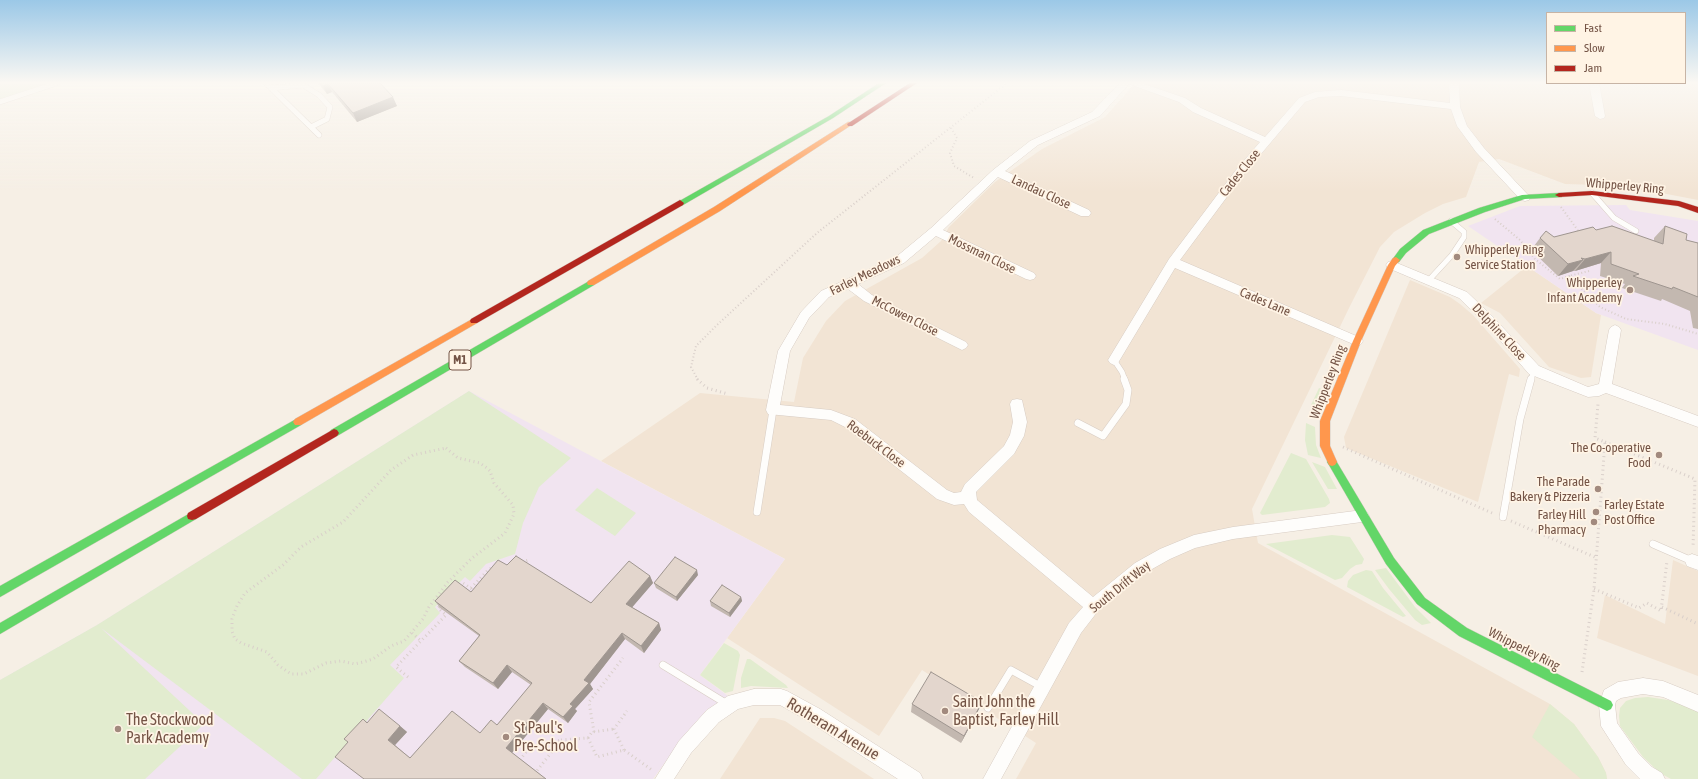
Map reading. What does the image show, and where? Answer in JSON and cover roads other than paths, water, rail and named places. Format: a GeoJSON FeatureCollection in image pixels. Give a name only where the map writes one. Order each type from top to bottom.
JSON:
{"type":"FeatureCollection","features":[{"type":"Feature","properties":{"kind":"main road","name":"M1"},"geometry":{"type":"LineString","coordinates":[[0,592],[827,119]]}},
{"type":"Feature","properties":{"kind":"main road","name":"M1"},"geometry":{"type":"LineString","coordinates":[[0,628],[717,209],[857,119]]}},
{"type":"Feature","properties":{"kind":"main road","name":"Whipperley Ring"},"geometry":{"type":"LineString","coordinates":[[1606,705],[1463,632],[1421,601],[1390,561],[1330,460],[1324,439],[1325,422],[1357,342],[1392,265],[1403,251],[1426,232],[1483,209],[1525,197],[1592,194],[1679,204],[1698,210]]}},
{"type":"Feature","properties":{"kind":"street","name":"Farley Meadows"},"geometry":{"type":"LineString","coordinates":[[774,410],[784,351],[805,315],[826,294],[900,260],[935,231],[997,172],[1034,143],[1085,119]]}},
{"type":"Feature","properties":{"kind":"street"},"geometry":{"type":"LineString","coordinates":[[1218,119],[1266,141]]}},
{"type":"Feature","properties":{"kind":"street","name":"Cades Close"},"geometry":{"type":"LineString","coordinates":[[1114,360],[1173,262],[1240,172],[1285,119]]}},
{"type":"Feature","properties":{"kind":"street"},"geometry":{"type":"LineString","coordinates":[[1460,119],[1462,126],[1480,150],[1525,197]]}},
{"type":"Feature","properties":{"kind":"street","name":"Landau Close"},"geometry":{"type":"LineString","coordinates":[[997,172],[1085,213]]}},
{"type":"Feature","properties":{"kind":"street","name":"Mossman Close"},"geometry":{"type":"LineString","coordinates":[[935,231],[1030,276]]}},
{"type":"Feature","properties":{"kind":"street","name":"Cades Lane"},"geometry":{"type":"LineString","coordinates":[[1173,262],[1357,342]]}},
{"type":"Feature","properties":{"kind":"street","name":"Delphine Close"},"geometry":{"type":"LineString","coordinates":[[1392,265],[1463,296],[1488,318],[1534,370],[1588,392],[1602,389],[1698,422]]}},
{"type":"Feature","properties":{"kind":"street","name":"McCowen Close"},"geometry":{"type":"LineString","coordinates":[[850,284],[868,298],[962,345]]}},
{"type":"Feature","properties":{"kind":"street"},"geometry":{"type":"LineString","coordinates":[[1602,389],[1615,330]]}},
{"type":"Feature","properties":{"kind":"street"},"geometry":{"type":"LineString","coordinates":[[1017,404],[1020,422],[1018,436],[1009,450],[970,488],[969,498],[974,508],[1093,606]]}},
{"type":"Feature","properties":{"kind":"street","name":"Roebuck Close"},"geometry":{"type":"LineString","coordinates":[[774,410],[840,418],[850,423],[942,495],[954,498],[969,498]]}},
{"type":"Feature","properties":{"kind":"street","name":"South Drift Way"},"geometry":{"type":"LineString","coordinates":[[992,779],[1044,687],[1075,628],[1093,606],[1140,568],[1165,554],[1194,542],[1233,533],[1362,516]]}},
{"type":"Feature","properties":{"kind":"street"},"geometry":{"type":"LineString","coordinates":[[1649,777],[1632,759],[1609,726],[1606,705],[1610,696],[1618,690],[1643,686],[1663,689],[1685,697],[1698,704]]}},
{"type":"Feature","properties":{"kind":"street","name":"Rotheram Avenue"},"geometry":{"type":"LineString","coordinates":[[664,779],[685,747],[713,716],[734,702],[754,697],[781,697],[814,715],[914,779]]}},
{"type":"Feature","properties":{"kind":"lane"},"geometry":{"type":"LineString","coordinates":[[303,119],[319,135]]}},
{"type":"Feature","properties":{"kind":"lane"},"geometry":{"type":"LineString","coordinates":[[311,127],[326,119]]}},
{"type":"Feature","properties":{"kind":"lane"},"geometry":{"type":"LineString","coordinates":[[1592,194],[1614,218],[1636,231]]}},
{"type":"Feature","properties":{"kind":"lane"},"geometry":{"type":"LineString","coordinates":[[1429,280],[1452,255],[1464,237],[1464,232],[1451,221]]}},
{"type":"Feature","properties":{"kind":"lane"},"geometry":{"type":"LineString","coordinates":[[1078,423],[1103,436],[1126,404],[1128,390],[1122,372],[1114,360]]}},
{"type":"Feature","properties":{"kind":"lane"},"geometry":{"type":"LineString","coordinates":[[1503,517],[1520,419],[1534,370]]}},
{"type":"Feature","properties":{"kind":"lane","name":"Farley Meadows"},"geometry":{"type":"LineString","coordinates":[[757,512],[774,410]]}},
{"type":"Feature","properties":{"kind":"lane"},"geometry":{"type":"LineString","coordinates":[[1653,544],[1695,562]]}},
{"type":"Feature","properties":{"kind":"lane"},"geometry":{"type":"LineString","coordinates":[[663,665],[729,705]]}},
{"type":"Feature","properties":{"kind":"lane"},"geometry":{"type":"LineString","coordinates":[[988,708],[1011,670],[1044,687]]}},
{"type":"Feature","properties":{"kind":"place","name":"Whipperley Ring Service Station"},"geometry":{"type":"Point","coordinates":[1457,257]}},
{"type":"Feature","properties":{"kind":"place","name":"Whipperley Infant Academy"},"geometry":{"type":"Point","coordinates":[1630,290]}},
{"type":"Feature","properties":{"kind":"place","name":"The Co-operative Food"},"geometry":{"type":"Point","coordinates":[1659,455]}},
{"type":"Feature","properties":{"kind":"place","name":"The Parade Bakery & Pizzeria"},"geometry":{"type":"Point","coordinates":[1598,489]}},
{"type":"Feature","properties":{"kind":"place","name":"Farley Estate Post Office"},"geometry":{"type":"Point","coordinates":[1596,512]}},
{"type":"Feature","properties":{"kind":"place","name":"Farley Hill Pharmacy"},"geometry":{"type":"Point","coordinates":[1594,522]}},
{"type":"Feature","properties":{"kind":"place","name":"Saint John the Baptist, Farley Hill"},"geometry":{"type":"Point","coordinates":[945,711]}},
{"type":"Feature","properties":{"kind":"place","name":"The Stockwood Park Academy"},"geometry":{"type":"Point","coordinates":[118,729]}},
{"type":"Feature","properties":{"kind":"place","name":"St Paul's Pre-School"},"geometry":{"type":"Point","coordinates":[506,737]}}]}
